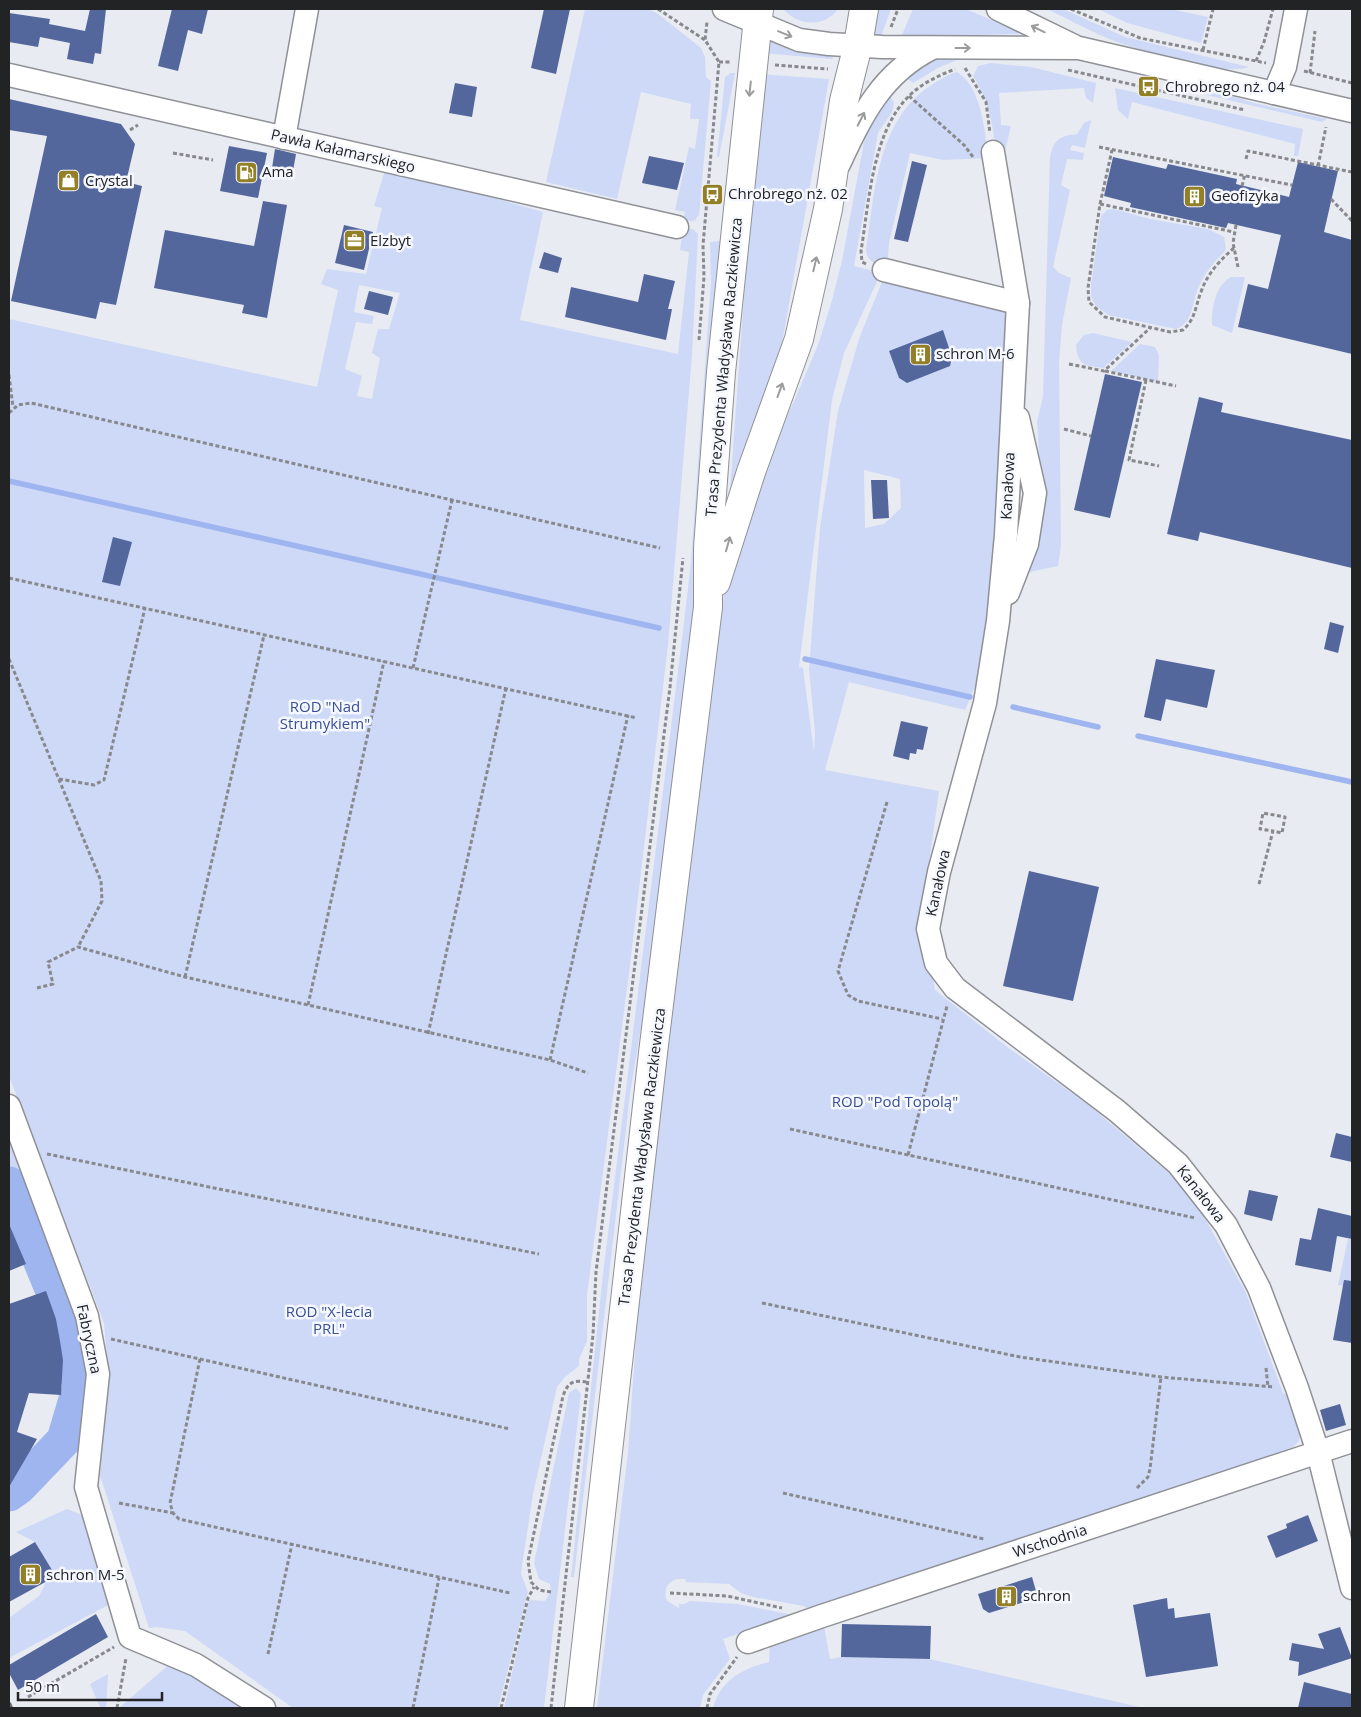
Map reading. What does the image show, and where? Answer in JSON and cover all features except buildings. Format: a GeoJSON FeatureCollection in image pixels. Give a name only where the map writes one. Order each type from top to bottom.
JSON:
{"type":"FeatureCollection","features":[{"type":"Feature","properties":{"kind":"main road","name":"Trasa Prezydenta Władysława Raczkiewicza"},"geometry":{"type":"LineString","coordinates":[[708,607],[751,472],[799,339],[828,209],[864,9]]}},
{"type":"Feature","properties":{"kind":"main road","name":"Trasa Prezydenta Władysława Raczkiewicza"},"geometry":{"type":"LineString","coordinates":[[579,1708],[648,1102],[708,607],[708,548],[721,372],[752,63],[759,16]]}},
{"type":"Feature","properties":{"kind":"street"},"geometry":{"type":"LineString","coordinates":[[284,138],[307,9]]}},
{"type":"Feature","properties":{"kind":"street"},"geometry":{"type":"LineString","coordinates":[[998,9],[1079,48]]}},
{"type":"Feature","properties":{"kind":"street"},"geometry":{"type":"LineString","coordinates":[[1274,93],[1285,67],[1296,9]]}},
{"type":"Feature","properties":{"kind":"street"},"geometry":{"type":"LineString","coordinates":[[716,13],[759,16],[799,40],[829,44],[854,58],[934,47],[1079,48],[1352,111]]}},
{"type":"Feature","properties":{"kind":"street"},"geometry":{"type":"LineString","coordinates":[[832,179],[869,104],[888,79],[917,56],[934,47]]}},
{"type":"Feature","properties":{"kind":"street","name":"Pawła Kałamarskiego"},"geometry":{"type":"LineString","coordinates":[[9,75],[677,227]]}},
{"type":"Feature","properties":{"kind":"street","name":"Kanałowa"},"geometry":{"type":"LineString","coordinates":[[985,158],[1018,303],[1006,536],[998,621],[985,703],[939,872],[928,929],[936,963],[954,988],[1117,1111],[1178,1164],[1226,1225],[1259,1288],[1297,1388],[1318,1452],[1352,1588]]}},
{"type":"Feature","properties":{"kind":"street"},"geometry":{"type":"LineString","coordinates":[[884,270],[1018,303]]}},
{"type":"Feature","properties":{"kind":"street","name":"Fabryczna"},"geometry":{"type":"LineString","coordinates":[[9,1106],[87,1316],[98,1374],[86,1487],[130,1638]]}},
{"type":"Feature","properties":{"kind":"street","name":"Wschodnia"},"geometry":{"type":"LineString","coordinates":[[748,1642],[1352,1441]]}},
{"type":"Feature","properties":{"kind":"street"},"geometry":{"type":"LineString","coordinates":[[130,1638],[196,1665],[264,1708]]}},
{"type":"Feature","properties":{"kind":"path"},"geometry":{"type":"LineString","coordinates":[[1071,9],[1140,38],[1285,67],[1352,83]]}},
{"type":"Feature","properties":{"kind":"path"},"geometry":{"type":"LineString","coordinates":[[1203,50],[1213,9]]}},
{"type":"Feature","properties":{"kind":"path"},"geometry":{"type":"LineString","coordinates":[[1256,61],[1264,42],[1273,9]]}},
{"type":"Feature","properties":{"kind":"path"},"geometry":{"type":"LineString","coordinates":[[661,10],[705,40],[719,62],[703,245],[704,277],[699,346]]}},
{"type":"Feature","properties":{"kind":"path"},"geometry":{"type":"LineString","coordinates":[[705,40],[716,13]]}},
{"type":"Feature","properties":{"kind":"path"},"geometry":{"type":"LineString","coordinates":[[1310,73],[1315,27]]}},
{"type":"Feature","properties":{"kind":"path"},"geometry":{"type":"LineString","coordinates":[[719,62],[752,63],[854,58]]}},
{"type":"Feature","properties":{"kind":"path"},"geometry":{"type":"LineString","coordinates":[[884,270],[862,262],[861,251],[878,158],[885,133],[909,96],[928,81],[968,63]]}},
{"type":"Feature","properties":{"kind":"path"},"geometry":{"type":"LineString","coordinates":[[963,65],[986,102],[985,158]]}},
{"type":"Feature","properties":{"kind":"path"},"geometry":{"type":"LineString","coordinates":[[1060,68],[1250,111]]}},
{"type":"Feature","properties":{"kind":"path"},"geometry":{"type":"LineString","coordinates":[[888,79],[964,145],[985,158]]}},
{"type":"Feature","properties":{"kind":"path"},"geometry":{"type":"LineString","coordinates":[[1316,125],[1331,128]]}},
{"type":"Feature","properties":{"kind":"path"},"geometry":{"type":"LineString","coordinates":[[1318,166],[1326,127]]}},
{"type":"Feature","properties":{"kind":"path"},"geometry":{"type":"LineString","coordinates":[[1099,147],[1245,174],[1292,185]]}},
{"type":"Feature","properties":{"kind":"path"},"geometry":{"type":"LineString","coordinates":[[1112,150],[1100,204],[1088,288],[1089,302],[1105,317],[1178,332],[1190,324],[1195,316],[1201,291],[1210,273],[1234,248]]}},
{"type":"Feature","properties":{"kind":"path"},"geometry":{"type":"LineString","coordinates":[[1246,159],[1248,151],[1352,172]]}},
{"type":"Feature","properties":{"kind":"path"},"geometry":{"type":"LineString","coordinates":[[173,153],[213,160]]}},
{"type":"Feature","properties":{"kind":"path"},"geometry":{"type":"LineString","coordinates":[[1242,186],[1245,174]]}},
{"type":"Feature","properties":{"kind":"path"},"geometry":{"type":"LineString","coordinates":[[1331,199],[1352,221]]}},
{"type":"Feature","properties":{"kind":"path"},"geometry":{"type":"LineString","coordinates":[[1100,204],[1234,232]]}},
{"type":"Feature","properties":{"kind":"path"},"geometry":{"type":"LineString","coordinates":[[1236,224],[1234,248],[1238,267]]}},
{"type":"Feature","properties":{"kind":"path"},"geometry":{"type":"LineString","coordinates":[[1104,371],[1151,327]]}},
{"type":"Feature","properties":{"kind":"path"},"geometry":{"type":"LineString","coordinates":[[1069,364],[1176,386]]}},
{"type":"Feature","properties":{"kind":"path"},"geometry":{"type":"LineString","coordinates":[[9,375],[13,407]]}},
{"type":"Feature","properties":{"kind":"path"},"geometry":{"type":"LineString","coordinates":[[1146,380],[1129,460],[1159,466]]}},
{"type":"Feature","properties":{"kind":"path"},"geometry":{"type":"LineString","coordinates":[[9,413],[13,407],[24,402],[31,403],[660,548]]}},
{"type":"Feature","properties":{"kind":"path"},"geometry":{"type":"LineString","coordinates":[[1064,429],[1091,436]]}},
{"type":"Feature","properties":{"kind":"path"},"geometry":{"type":"LineString","coordinates":[[413,668],[452,500]]}},
{"type":"Feature","properties":{"kind":"path"},"geometry":{"type":"LineString","coordinates":[[551,1708],[593,1335],[596,1272],[669,696],[684,552]]}},
{"type":"Feature","properties":{"kind":"path"},"geometry":{"type":"LineString","coordinates":[[9,578],[637,718]]}},
{"type":"Feature","properties":{"kind":"path"},"geometry":{"type":"LineString","coordinates":[[58,779],[94,785],[104,780],[145,608]]}},
{"type":"Feature","properties":{"kind":"path"},"geometry":{"type":"LineString","coordinates":[[185,978],[264,635]]}},
{"type":"Feature","properties":{"kind":"path"},"geometry":{"type":"LineString","coordinates":[[9,659],[100,881],[102,901],[78,947],[48,962],[53,984],[37,988]]}},
{"type":"Feature","properties":{"kind":"path"},"geometry":{"type":"LineString","coordinates":[[308,1005],[384,661]]}},
{"type":"Feature","properties":{"kind":"path"},"geometry":{"type":"LineString","coordinates":[[428,1034],[506,688]]}},
{"type":"Feature","properties":{"kind":"path"},"geometry":{"type":"LineString","coordinates":[[550,1060],[628,715]]}},
{"type":"Feature","properties":{"kind":"path"},"geometry":{"type":"LineString","coordinates":[[887,802],[838,971],[848,995],[858,1001],[942,1019]]}},
{"type":"Feature","properties":{"kind":"path"},"geometry":{"type":"LineString","coordinates":[[1263,813],[1285,817],[1282,833],[1273,832],[1260,829],[1263,813]]}},
{"type":"Feature","properties":{"kind":"path"},"geometry":{"type":"LineString","coordinates":[[1259,884],[1273,832]]}},
{"type":"Feature","properties":{"kind":"path"},"geometry":{"type":"LineString","coordinates":[[78,947],[185,978],[550,1060],[588,1072]]}},
{"type":"Feature","properties":{"kind":"path"},"geometry":{"type":"LineString","coordinates":[[908,1155],[942,1019],[954,988]]}},
{"type":"Feature","properties":{"kind":"path"},"geometry":{"type":"LineString","coordinates":[[790,1129],[1226,1225]]}},
{"type":"Feature","properties":{"kind":"path"},"geometry":{"type":"LineString","coordinates":[[26,1150],[539,1254]]}},
{"type":"Feature","properties":{"kind":"path"},"geometry":{"type":"LineString","coordinates":[[762,1303],[1020,1357],[1161,1376],[1268,1387],[1297,1388]]}},
{"type":"Feature","properties":{"kind":"path"},"geometry":{"type":"LineString","coordinates":[[91,1335],[510,1429]]}},
{"type":"Feature","properties":{"kind":"path"},"geometry":{"type":"LineString","coordinates":[[173,1513],[170,1503],[200,1359]]}},
{"type":"Feature","properties":{"kind":"path"},"geometry":{"type":"LineString","coordinates":[[1266,1367],[1268,1387]]}},
{"type":"Feature","properties":{"kind":"path"},"geometry":{"type":"LineString","coordinates":[[1130,1490],[1139,1487],[1148,1477],[1161,1376]]}},
{"type":"Feature","properties":{"kind":"path"},"geometry":{"type":"LineString","coordinates":[[534,1587],[529,1575],[528,1561],[563,1396],[567,1384],[573,1381],[587,1382]]}},
{"type":"Feature","properties":{"kind":"path"},"geometry":{"type":"LineString","coordinates":[[783,1493],[982,1540],[991,1537]]}},
{"type":"Feature","properties":{"kind":"path"},"geometry":{"type":"LineString","coordinates":[[119,1503],[173,1513],[189,1523],[510,1593]]}},
{"type":"Feature","properties":{"kind":"path"},"geometry":{"type":"LineString","coordinates":[[268,1654],[292,1544]]}},
{"type":"Feature","properties":{"kind":"path"},"geometry":{"type":"LineString","coordinates":[[413,1708],[439,1578]]}},
{"type":"Feature","properties":{"kind":"path"},"geometry":{"type":"LineString","coordinates":[[534,1587],[551,1592]]}},
{"type":"Feature","properties":{"kind":"path"},"geometry":{"type":"LineString","coordinates":[[501,1708],[528,1598],[534,1587]]}},
{"type":"Feature","properties":{"kind":"path"},"geometry":{"type":"LineString","coordinates":[[670,1593],[727,1596],[784,1608]]}},
{"type":"Feature","properties":{"kind":"path"},"geometry":{"type":"LineString","coordinates":[[28,1697],[130,1638]]}},
{"type":"Feature","properties":{"kind":"path"},"geometry":{"type":"LineString","coordinates":[[117,1708],[130,1638]]}},
{"type":"Feature","properties":{"kind":"path"},"geometry":{"type":"LineString","coordinates":[[707,1708],[710,1694],[748,1642]]}},
{"type":"Feature","properties":{"kind":"green space"},"geometry":{"type":"Polygon","coordinates":[[[585,9],[648,9],[658,14],[701,48],[705,57],[706,77],[711,81],[699,215],[694,221],[683,221],[685,212],[675,210],[689,147],[695,149],[699,119],[690,119],[691,104],[641,92],[617,199],[546,182],[585,9]]]}},
{"type":"Feature","properties":{"kind":"green space"},"geometry":{"type":"Polygon","coordinates":[[[783,9],[838,9],[826,19],[811,22],[796,19],[783,9]]]}},
{"type":"Feature","properties":{"kind":"green space"},"geometry":{"type":"Polygon","coordinates":[[[876,9],[891,9],[880,39],[872,37],[876,9]]]}},
{"type":"Feature","properties":{"kind":"green space"},"geometry":{"type":"Polygon","coordinates":[[[913,9],[966,9],[1019,32],[1018,34],[901,37],[913,9]]]}},
{"type":"Feature","properties":{"kind":"green space"},"geometry":{"type":"Polygon","coordinates":[[[1047,9],[1063,9],[1125,37],[1249,67],[1222,69],[1164,57],[1090,31],[1047,9]]]}},
{"type":"Feature","properties":{"kind":"green space"},"geometry":{"type":"Polygon","coordinates":[[[1098,9],[1170,9],[1208,17],[1201,43],[1127,23],[1098,9]]]}},
{"type":"Feature","properties":{"kind":"green space"},"geometry":{"type":"Polygon","coordinates":[[[764,39],[799,52],[833,57],[832,59],[761,53],[764,39]]]}},
{"type":"Feature","properties":{"kind":"green space"},"geometry":{"type":"Polygon","coordinates":[[[973,53],[938,68],[913,83],[905,77],[934,59],[973,53]]]}},
{"type":"Feature","properties":{"kind":"green space"},"geometry":{"type":"Polygon","coordinates":[[[991,63],[1031,67],[1096,83],[1093,103],[1086,98],[1084,88],[999,93],[1001,125],[1011,126],[1004,155],[997,157],[987,106],[984,96],[973,76],[978,66],[991,63]]]}},
{"type":"Feature","properties":{"kind":"green space"},"geometry":{"type":"Polygon","coordinates":[[[957,72],[972,88],[977,99],[981,111],[988,158],[943,160],[910,153],[889,243],[888,258],[884,266],[874,263],[869,259],[866,250],[876,184],[888,141],[897,121],[910,103],[930,86],[957,72]]]}},
{"type":"Feature","properties":{"kind":"green space"},"geometry":{"type":"Polygon","coordinates":[[[735,73],[719,157],[717,157],[725,77],[735,73]]]}},
{"type":"Feature","properties":{"kind":"green space"},"geometry":{"type":"Polygon","coordinates":[[[760,74],[829,79],[776,377],[729,505],[760,74]]]}},
{"type":"Feature","properties":{"kind":"green space"},"geometry":{"type":"Polygon","coordinates":[[[1115,88],[1303,129],[1298,156],[1294,156],[1295,144],[1132,102],[1128,119],[1118,110],[1115,88]]]}},
{"type":"Feature","properties":{"kind":"green space","name":"ROD \"Pod Topolą\""},"geometry":{"type":"Polygon","coordinates":[[[888,91],[894,103],[892,112],[878,133],[854,266],[881,273],[844,353],[832,400],[799,667],[803,668],[814,752],[815,732],[809,669],[820,528],[838,411],[860,336],[884,277],[939,296],[1007,310],[986,661],[965,710],[849,682],[825,770],[939,791],[924,898],[924,915],[935,990],[1006,1046],[1090,1106],[1178,1181],[1202,1213],[1246,1293],[1283,1393],[1289,1396],[1300,1435],[1299,1441],[1293,1447],[1175,1492],[1133,1501],[813,1612],[804,1606],[741,1593],[729,1584],[686,1582],[685,1579],[675,1580],[669,1584],[666,1596],[667,1601],[679,1608],[679,1604],[685,1604],[690,1601],[738,1604],[793,1615],[723,1639],[730,1659],[703,1695],[700,1708],[597,1708],[628,1452],[642,1256],[724,593],[738,539],[776,437],[795,399],[818,345],[831,304],[842,261],[866,131],[888,91]],[[864,470],[865,528],[884,524],[901,508],[900,479],[864,470]]]}},
{"type":"Feature","properties":{"kind":"green space"},"geometry":{"type":"Polygon","coordinates":[[[1222,93],[1254,103],[1327,119],[1322,122],[1203,94],[1222,93]]]}},
{"type":"Feature","properties":{"kind":"green space"},"geometry":{"type":"Polygon","coordinates":[[[1091,120],[1085,148],[1072,145],[1070,150],[1084,153],[1083,160],[1067,159],[1061,185],[1070,190],[1053,267],[1059,273],[1071,278],[1062,325],[1059,362],[1061,545],[1058,566],[1025,573],[1040,467],[1037,422],[1043,396],[1050,157],[1056,142],[1062,137],[1077,134],[1084,123],[1091,120]]]}},
{"type":"Feature","properties":{"kind":"green space"},"geometry":{"type":"Polygon","coordinates":[[[386,167],[543,212],[520,320],[678,354],[689,252],[680,250],[683,229],[693,229],[698,234],[692,355],[668,645],[629,973],[587,1295],[587,1341],[579,1359],[579,1366],[565,1377],[557,1387],[533,1494],[522,1566],[521,1574],[528,1592],[498,1708],[293,1708],[185,1631],[157,1627],[149,1628],[100,1475],[107,1358],[104,1323],[9,1076],[9,319],[317,387],[338,290],[321,284],[327,269],[366,274],[382,208],[374,206],[386,167]],[[359,285],[354,312],[374,316],[372,324],[356,322],[345,369],[362,376],[357,396],[372,399],[380,358],[372,353],[378,329],[389,329],[400,293],[359,285]]]}},
{"type":"Feature","properties":{"kind":"green space"},"geometry":{"type":"Polygon","coordinates":[[[1114,209],[1150,219],[1208,229],[1224,237],[1226,250],[1202,279],[1190,316],[1182,326],[1176,329],[1108,315],[1095,305],[1091,296],[1091,284],[1101,216],[1107,210],[1114,209]]]}},
{"type":"Feature","properties":{"kind":"green space"},"geometry":{"type":"Polygon","coordinates":[[[720,241],[722,264],[696,600],[649,978],[630,1094],[574,1577],[571,1577],[603,1274],[691,562],[711,282],[710,242],[720,241]]]}},
{"type":"Feature","properties":{"kind":"green space"},"geometry":{"type":"Polygon","coordinates":[[[1231,277],[1245,277],[1232,333],[1212,325],[1212,311],[1218,291],[1231,277]]]}},
{"type":"Feature","properties":{"kind":"green space"},"geometry":{"type":"Polygon","coordinates":[[[1093,333],[1132,342],[1103,368],[1091,366],[1080,361],[1076,345],[1084,335],[1093,333]]]}},
{"type":"Feature","properties":{"kind":"green space"},"geometry":{"type":"Polygon","coordinates":[[[1140,344],[1155,347],[1159,355],[1158,382],[1111,371],[1140,344]]]}},
{"type":"Feature","properties":{"kind":"green space"},"geometry":{"type":"Polygon","coordinates":[[[9,1141],[85,1342],[64,1346],[60,1319],[9,1209],[9,1141]]]}},
{"type":"Feature","properties":{"kind":"green space"},"geometry":{"type":"Polygon","coordinates":[[[1348,1239],[1352,1239],[1352,1287],[1338,1285],[1348,1239]]]}},
{"type":"Feature","properties":{"kind":"green space"},"geometry":{"type":"Polygon","coordinates":[[[576,1388],[581,1394],[544,1708],[504,1708],[529,1600],[545,1601],[551,1591],[550,1584],[539,1579],[534,1563],[569,1393],[576,1388]]]}},
{"type":"Feature","properties":{"kind":"green space"},"geometry":{"type":"Polygon","coordinates":[[[67,1509],[87,1517],[110,1604],[9,1658],[9,1618],[39,1596],[52,1571],[35,1542],[16,1532],[67,1509]]]}},
{"type":"Feature","properties":{"kind":"green space"},"geometry":{"type":"Polygon","coordinates":[[[824,1626],[830,1659],[841,1657],[930,1659],[1144,1708],[713,1708],[721,1690],[734,1677],[750,1668],[769,1662],[770,1645],[824,1626]]]}},
{"type":"Feature","properties":{"kind":"green space"},"geometry":{"type":"Polygon","coordinates":[[[172,1662],[252,1708],[119,1708],[172,1662]]]}},
{"type":"Feature","properties":{"kind":"green space"},"geometry":{"type":"Polygon","coordinates":[[[108,1674],[106,1708],[99,1708],[90,1684],[108,1674]]]}},
{"type":"Feature","properties":{"kind":"waterway"},"geometry":{"type":"LineString","coordinates":[[9,481],[659,628]]}},
{"type":"Feature","properties":{"kind":"waterway"},"geometry":{"type":"LineString","coordinates":[[805,659],[970,697]]}},
{"type":"Feature","properties":{"kind":"waterway"},"geometry":{"type":"LineString","coordinates":[[1013,707],[1098,727]]}},
{"type":"Feature","properties":{"kind":"waterway"},"geometry":{"type":"LineString","coordinates":[[1138,736],[1352,782]]}},
{"type":"Feature","properties":{"kind":"waterway"},"geometry":{"type":"LineString","coordinates":[[9,1184],[66,1323],[80,1386],[64,1440],[20,1486],[9,1494]]}},
{"type":"Feature","properties":{"kind":"railway"},"geometry":{"type":"LineString","coordinates":[[9,1703],[11,1708]]}},
{"type":"Feature","properties":{"kind":"place","name":"Chrobrego nż. 04"},"geometry":{"type":"Point","coordinates":[1149,87]}},
{"type":"Feature","properties":{"kind":"place","name":"Ama"},"geometry":{"type":"Point","coordinates":[246,172]}},
{"type":"Feature","properties":{"kind":"place","name":"Crystal"},"geometry":{"type":"Point","coordinates":[69,181]}},
{"type":"Feature","properties":{"kind":"place","name":"Chrobrego nż. 02"},"geometry":{"type":"Point","coordinates":[712,194]}},
{"type":"Feature","properties":{"kind":"place","name":"Geofizyka"},"geometry":{"type":"Point","coordinates":[1195,196]}},
{"type":"Feature","properties":{"kind":"place","name":"Elzbyt"},"geometry":{"type":"Point","coordinates":[354,241]}},
{"type":"Feature","properties":{"kind":"place","name":"schron M-6"},"geometry":{"type":"Point","coordinates":[920,354]}},
{"type":"Feature","properties":{"kind":"place","name":"schron M-5"},"geometry":{"type":"Point","coordinates":[30,1575]}},
{"type":"Feature","properties":{"kind":"place","name":"schron"},"geometry":{"type":"Point","coordinates":[1007,1596]}},
{"type":"Feature","properties":{"kind":"park label","name":"ROD \"Nad Strumykiem\""},"geometry":{"type":"Point","coordinates":[325,716]}},
{"type":"Feature","properties":{"kind":"park label","name":"ROD \"X-lecia PRL\""},"geometry":{"type":"Point","coordinates":[329,1320]}}]}
